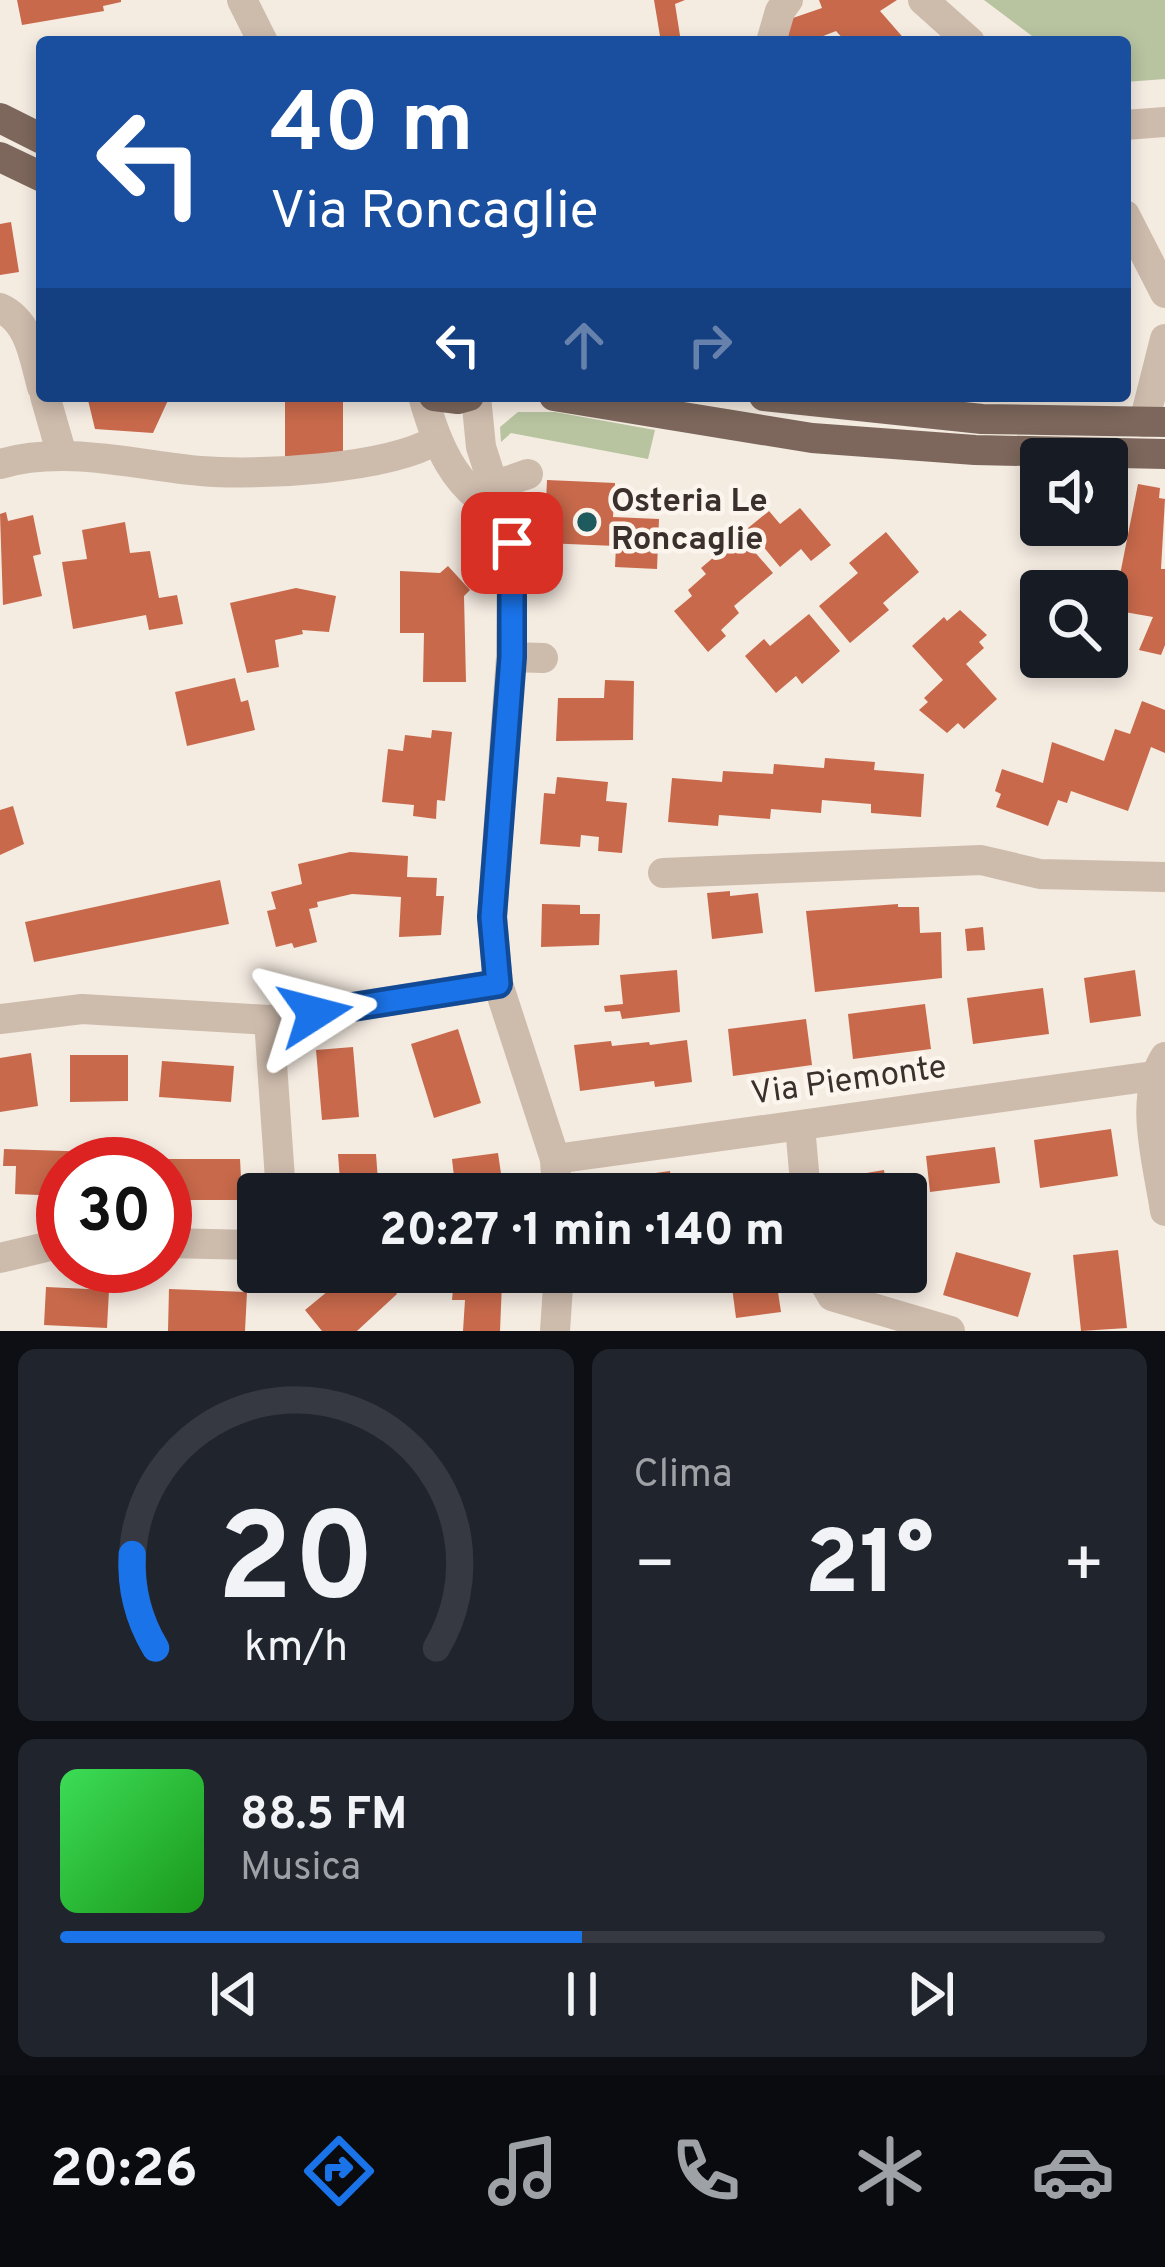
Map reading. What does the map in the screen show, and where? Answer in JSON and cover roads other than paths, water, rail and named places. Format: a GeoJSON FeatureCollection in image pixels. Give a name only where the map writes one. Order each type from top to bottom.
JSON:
{"type":"FeatureCollection","features":[{"type":"Feature","properties":{"kind":"main road"},"geometry":{"type":"LineString","coordinates":[[0,118],[36,136]]}},
{"type":"Feature","properties":{"kind":"main road"},"geometry":{"type":"LineString","coordinates":[[0,157],[36,175]]}},
{"type":"Feature","properties":{"kind":"main road"},"geometry":{"type":"LineString","coordinates":[[592,402],[812,437],[975,450],[1165,454]]}},
{"type":"Feature","properties":{"kind":"main road"},"geometry":{"type":"LineString","coordinates":[[821,402],[982,419],[1154,422]]}},
{"type":"Feature","properties":{"kind":"street"},"geometry":{"type":"LineString","coordinates":[[242,0],[260,36]]}},
{"type":"Feature","properties":{"kind":"street"},"geometry":{"type":"LineString","coordinates":[[773,36],[788,0]]}},
{"type":"Feature","properties":{"kind":"street"},"geometry":{"type":"LineString","coordinates":[[923,0],[963,36]]}},
{"type":"Feature","properties":{"kind":"street"},"geometry":{"type":"LineString","coordinates":[[1131,227],[1165,293]]}},
{"type":"Feature","properties":{"kind":"street"},"geometry":{"type":"LineString","coordinates":[[0,308],[20,321],[36,369]]}},
{"type":"Feature","properties":{"kind":"street"},"geometry":{"type":"LineString","coordinates":[[1154,422],[1165,339]]}},
{"type":"Feature","properties":{"kind":"street"},"geometry":{"type":"LineString","coordinates":[[47,402],[62,455]]}},
{"type":"Feature","properties":{"kind":"street"},"geometry":{"type":"LineString","coordinates":[[425,402],[436,440],[472,493],[498,502]]}},
{"type":"Feature","properties":{"kind":"street"},"geometry":{"type":"LineString","coordinates":[[473,402],[481,447],[512,543],[512,657],[492,917],[498,984],[556,1173]]}},
{"type":"Feature","properties":{"kind":"street"},"geometry":{"type":"LineString","coordinates":[[0,464],[62,455],[208,472],[289,469],[403,456],[436,440]]}},
{"type":"Feature","properties":{"kind":"street"},"geometry":{"type":"LineString","coordinates":[[498,502],[508,481],[528,474]]}},
{"type":"Feature","properties":{"kind":"street"},"geometry":{"type":"LineString","coordinates":[[512,657],[543,658]]}},
{"type":"Feature","properties":{"kind":"street"},"geometry":{"type":"LineString","coordinates":[[663,873],[981,860],[1040,879],[1165,877]]}},
{"type":"Feature","properties":{"kind":"street"},"geometry":{"type":"LineString","coordinates":[[0,1019],[82,1009],[269,1020],[498,984]]}},
{"type":"Feature","properties":{"kind":"street"},"geometry":{"type":"LineString","coordinates":[[269,1020],[280,1173]]}},
{"type":"Feature","properties":{"kind":"street"},"geometry":{"type":"LineString","coordinates":[[1159,1066],[1152,1114],[1164,1199]]}},
{"type":"Feature","properties":{"kind":"street","name":"Via Piemonte"},"geometry":{"type":"LineString","coordinates":[[555,1159],[800,1126],[1159,1066]]}},
{"type":"Feature","properties":{"kind":"street"},"geometry":{"type":"LineString","coordinates":[[800,1126],[804,1173]]}},
{"type":"Feature","properties":{"kind":"street"},"geometry":{"type":"LineString","coordinates":[[192,1244],[237,1245]]}},
{"type":"Feature","properties":{"kind":"street"},"geometry":{"type":"LineString","coordinates":[[0,1258],[36,1250]]}},
{"type":"Feature","properties":{"kind":"street"},"geometry":{"type":"LineString","coordinates":[[555,1331],[558,1293]]}},
{"type":"Feature","properties":{"kind":"street"},"geometry":{"type":"LineString","coordinates":[[830,1293],[950,1331]]}},
{"type":"Feature","properties":{"kind":"place","name":"Osteria Le Roncaglie"},"geometry":{"type":"Point","coordinates":[587,522]}}]}
